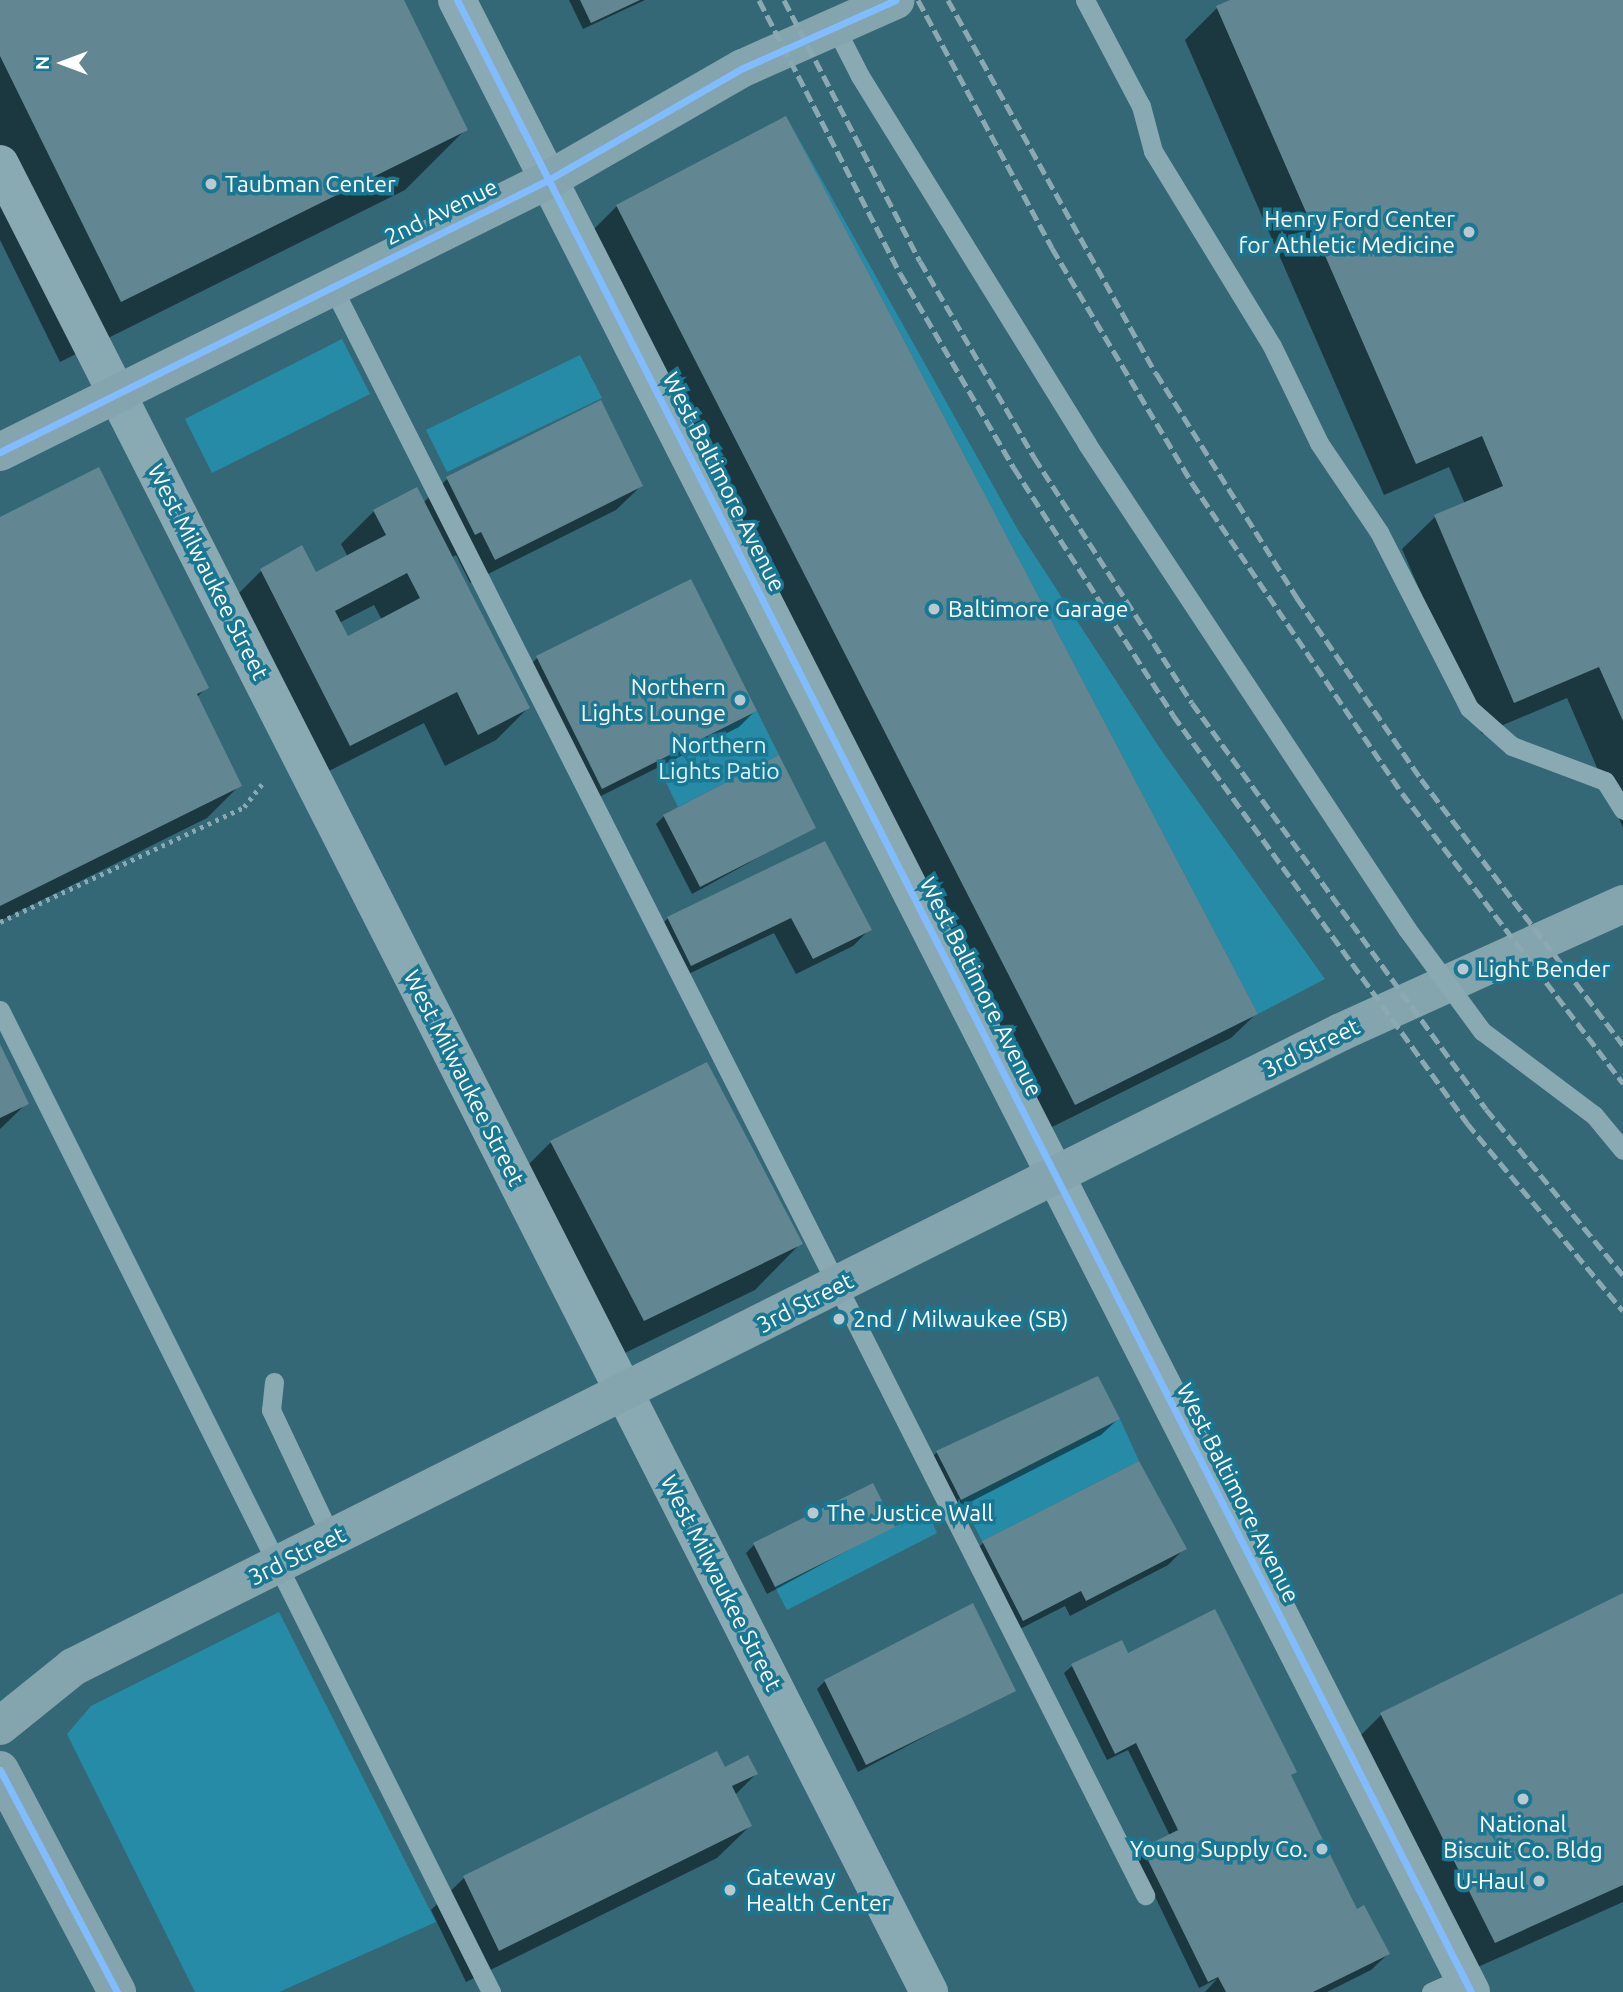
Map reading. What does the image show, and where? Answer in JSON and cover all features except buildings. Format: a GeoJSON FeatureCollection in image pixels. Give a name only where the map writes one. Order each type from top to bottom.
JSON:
{"type":"FeatureCollection","features":[{"type":"Feature","properties":{"kind":"street","name":"West Baltimore Avenue"},"geometry":{"type":"LineString","coordinates":[[457,0],[1057,1178],[1455,1987]]}},
{"type":"Feature","properties":{"kind":"street","name":"2nd Avenue"},"geometry":{"type":"LineString","coordinates":[[0,452],[548,180],[743,68],[896,0]]}},
{"type":"Feature","properties":{"kind":"street","name":"West Milwaukee Street"},"geometry":{"type":"LineString","coordinates":[[0,164],[929,1992]]}},
{"type":"Feature","properties":{"kind":"street","name":"3rd Street"},"geometry":{"type":"LineString","coordinates":[[0,1726],[73,1667],[1057,1178],[1341,1032],[1623,904]]}},
{"type":"Feature","properties":{"kind":"street"},"geometry":{"type":"LineString","coordinates":[[0,1770],[117,1992]]}},
{"type":"Feature","properties":{"kind":"lane"},"geometry":{"type":"LineString","coordinates":[[1085,0],[1140,106],[1153,151],[1272,346],[1319,443],[1379,532],[1469,708],[1512,746],[1605,781],[1623,810]]}},
{"type":"Feature","properties":{"kind":"lane"},"geometry":{"type":"LineString","coordinates":[[835,25],[867,88],[1087,444],[1407,929],[1482,1031],[1594,1115],[1623,1150]]}},
{"type":"Feature","properties":{"kind":"lane"},"geometry":{"type":"LineString","coordinates":[[332,286],[1145,1895]]}},
{"type":"Feature","properties":{"kind":"lane"},"geometry":{"type":"LineString","coordinates":[[0,1010],[276,1567],[491,1992]]}},
{"type":"Feature","properties":{"kind":"lane"},"geometry":{"type":"LineString","coordinates":[[274,1382],[271,1409],[332,1539]]}},
{"type":"Feature","properties":{"kind":"path"},"geometry":{"type":"LineString","coordinates":[[0,922],[244,807],[262,784]]}},
{"type":"Feature","properties":{"kind":"green space"},"geometry":{"type":"Polygon","coordinates":[[[786,116],[1018,530],[1159,747],[1325,979],[1258,1014],[786,116]]]}},
{"type":"Feature","properties":{"kind":"green space"},"geometry":{"type":"Polygon","coordinates":[[[342,339],[370,394],[212,473],[185,419],[342,339]]]}},
{"type":"Feature","properties":{"kind":"green space"},"geometry":{"type":"Polygon","coordinates":[[[580,355],[602,398],[447,472],[426,430],[580,355]]]}},
{"type":"Feature","properties":{"kind":"green space","name":"Northern Lights Patio"},"geometry":{"type":"Polygon","coordinates":[[[757,711],[779,755],[678,807],[656,762],[757,711]]]}},
{"type":"Feature","properties":{"kind":"green space"},"geometry":{"type":"Polygon","coordinates":[[[1120,1419],[1139,1461],[982,1541],[961,1500],[1120,1419]]]}},
{"type":"Feature","properties":{"kind":"green space"},"geometry":{"type":"Polygon","coordinates":[[[927,1510],[937,1533],[787,1610],[775,1587],[927,1510]]]}},
{"type":"Feature","properties":{"kind":"green space"},"geometry":{"type":"Polygon","coordinates":[[[279,1612],[436,1922],[279,1992],[195,1992],[67,1734],[91,1706],[279,1612]]]}},
{"type":"Feature","properties":{"kind":"railway"},"geometry":{"type":"LineString","coordinates":[[759,0],[900,273],[1014,468],[1173,715],[1467,1123],[1623,1311]]}},
{"type":"Feature","properties":{"kind":"railway"},"geometry":{"type":"LineString","coordinates":[[784,0],[920,261],[1034,457],[1192,703],[1486,1109],[1623,1275]]}},
{"type":"Feature","properties":{"kind":"railway"},"geometry":{"type":"LineString","coordinates":[[918,0],[1052,248],[1192,483],[1402,793],[1623,1083]]}},
{"type":"Feature","properties":{"kind":"railway"},"geometry":{"type":"LineString","coordinates":[[948,0],[1156,373],[1297,598],[1421,779],[1623,1045]]}},
{"type":"Feature","properties":{"kind":"cycle path"},"geometry":{"type":"LineString","coordinates":[[457,0],[1471,1992]]}},
{"type":"Feature","properties":{"kind":"cycle path"},"geometry":{"type":"LineString","coordinates":[[0,452],[548,180],[743,68],[896,0]]}},
{"type":"Feature","properties":{"kind":"cycle path"},"geometry":{"type":"LineString","coordinates":[[0,1770],[117,1992]]}},
{"type":"Feature","properties":{"kind":"place","name":"Taubman Center"},"geometry":{"type":"Point","coordinates":[211,184]}},
{"type":"Feature","properties":{"kind":"place","name":"Henry Ford Center for Athletic Medicine"},"geometry":{"type":"Point","coordinates":[1469,232]}},
{"type":"Feature","properties":{"kind":"place","name":"Baltimore Garage"},"geometry":{"type":"Point","coordinates":[934,609]}},
{"type":"Feature","properties":{"kind":"place","name":"Northern Lights Lounge"},"geometry":{"type":"Point","coordinates":[740,700]}},
{"type":"Feature","properties":{"kind":"place","name":"Light Bender"},"geometry":{"type":"Point","coordinates":[1463,969]}},
{"type":"Feature","properties":{"kind":"place","name":"2nd / Milwaukee (SB)"},"geometry":{"type":"Point","coordinates":[839,1319]}},
{"type":"Feature","properties":{"kind":"place","name":"The Justice Wall"},"geometry":{"type":"Point","coordinates":[813,1513]}},
{"type":"Feature","properties":{"kind":"place","name":"National Biscuit Co. Bldg"},"geometry":{"type":"Point","coordinates":[1523,1799]}},
{"type":"Feature","properties":{"kind":"place","name":"Young Supply Co."},"geometry":{"type":"Point","coordinates":[1322,1849]}},
{"type":"Feature","properties":{"kind":"place","name":"U-Haul"},"geometry":{"type":"Point","coordinates":[1539,1881]}},
{"type":"Feature","properties":{"kind":"place","name":"Gateway Health Center"},"geometry":{"type":"Point","coordinates":[730,1890]}}]}
